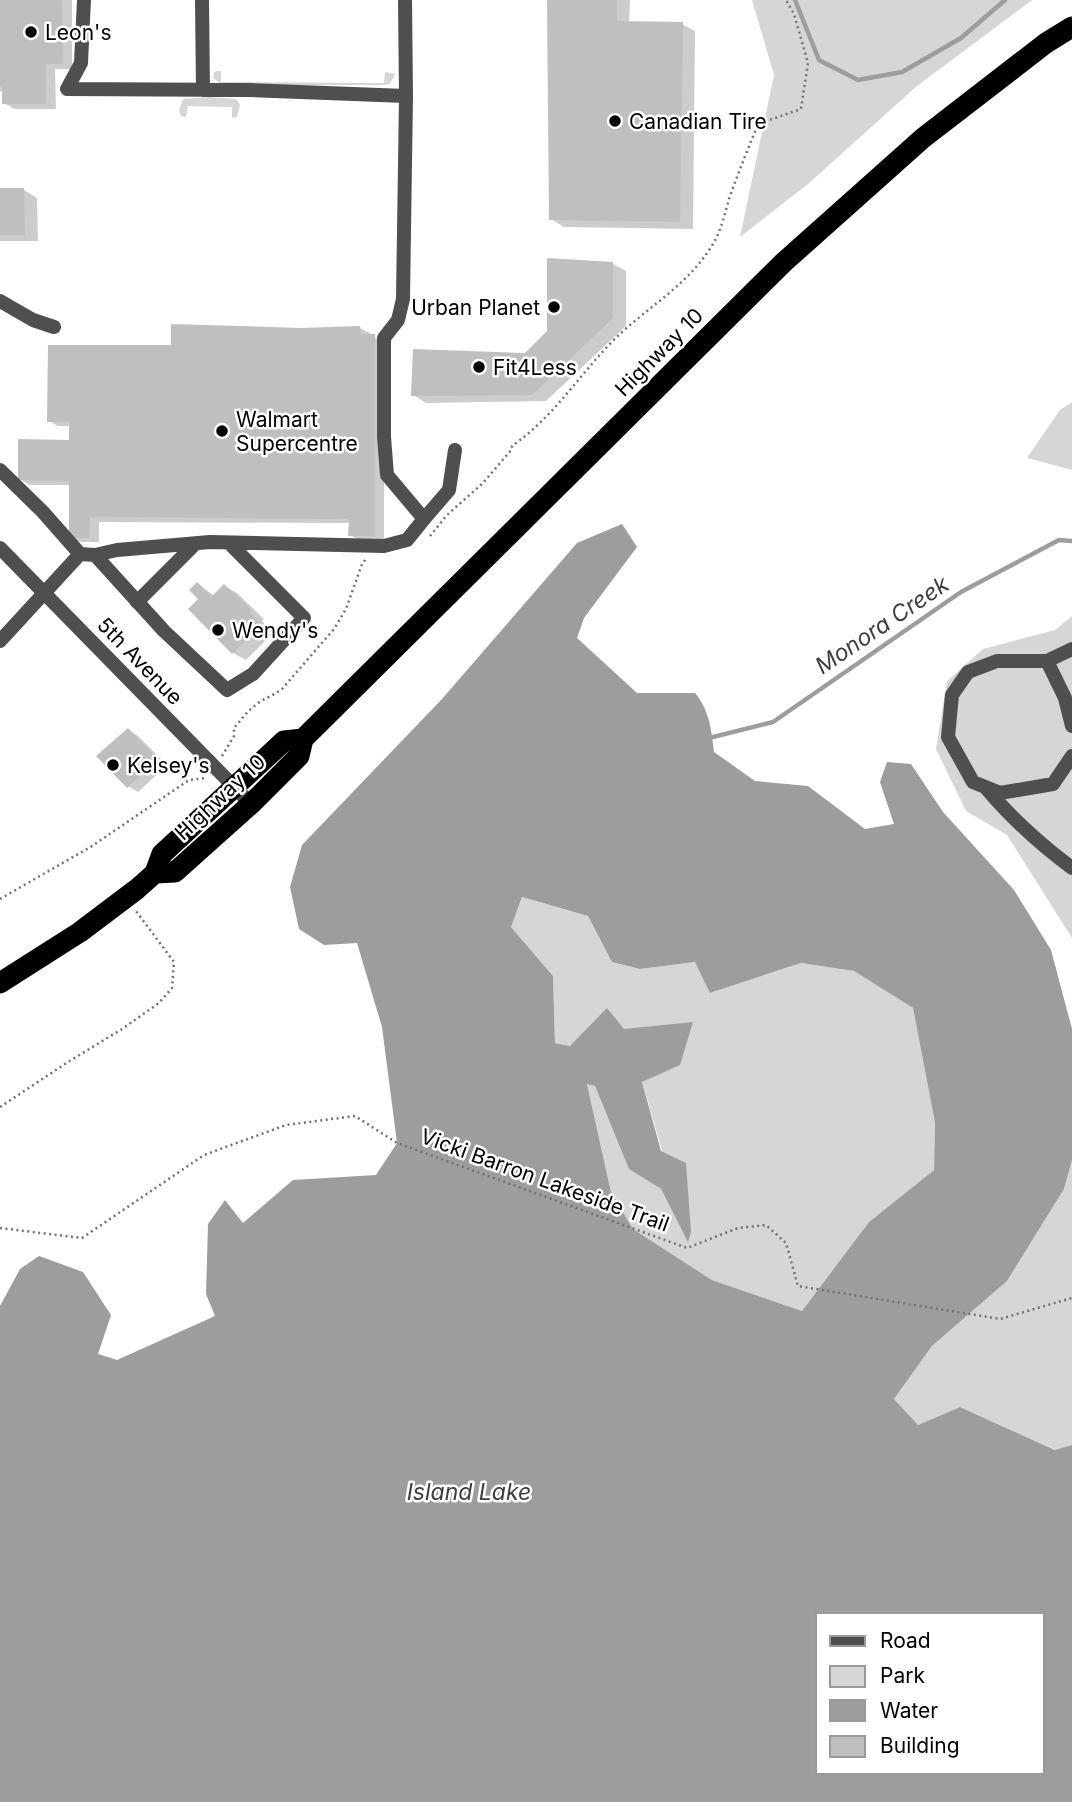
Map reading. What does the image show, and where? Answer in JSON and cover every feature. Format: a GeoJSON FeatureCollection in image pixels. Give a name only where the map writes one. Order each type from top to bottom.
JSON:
{"type":"FeatureCollection","features":[{"type":"Feature","properties":{"kind":"highway","name":"Highway 10"},"geometry":{"type":"LineString","coordinates":[[155,873],[175,872],[251,804],[299,756],[303,738],[784,262],[923,138],[1046,43],[1072,27]]}},
{"type":"Feature","properties":{"kind":"highway","name":"Highway 10"},"geometry":{"type":"LineString","coordinates":[[0,983],[80,932],[126,897],[155,873],[162,854],[284,741],[303,738]]}},
{"type":"Feature","properties":{"kind":"street"},"geometry":{"type":"LineString","coordinates":[[84,0],[81,63],[67,89],[407,96]]}},
{"type":"Feature","properties":{"kind":"street"},"geometry":{"type":"LineString","coordinates":[[202,0],[204,90]]}},
{"type":"Feature","properties":{"kind":"street"},"geometry":{"type":"LineString","coordinates":[[405,0],[407,96],[404,299],[398,320],[384,338],[384,437],[387,475],[424,519]]}},
{"type":"Feature","properties":{"kind":"street"},"geometry":{"type":"LineString","coordinates":[[0,301],[33,320],[54,327]]}},
{"type":"Feature","properties":{"kind":"street"},"geometry":{"type":"LineString","coordinates":[[0,470],[43,512],[79,554],[95,555],[117,550],[229,543],[384,546],[407,540],[449,490],[455,450]]}},
{"type":"Feature","properties":{"kind":"street"},"geometry":{"type":"LineString","coordinates":[[95,555],[164,631],[226,690],[254,674],[304,618],[229,543]]}},
{"type":"Feature","properties":{"kind":"street"},"geometry":{"type":"LineString","coordinates":[[137,602],[195,544]]}},
{"type":"Feature","properties":{"kind":"street","name":"5th Avenue"},"geometry":{"type":"LineString","coordinates":[[0,548],[251,804]]}},
{"type":"Feature","properties":{"kind":"street"},"geometry":{"type":"LineString","coordinates":[[0,641],[79,554]]}},
{"type":"Feature","properties":{"kind":"street"},"geometry":{"type":"LineString","coordinates":[[1072,649],[1047,661],[997,661],[968,672],[952,695],[948,737],[973,782],[1000,793],[1053,784],[1072,756]]}},
{"type":"Feature","properties":{"kind":"street"},"geometry":{"type":"LineString","coordinates":[[1047,661],[1065,698],[1072,726]]}},
{"type":"Feature","properties":{"kind":"street"},"geometry":{"type":"LineString","coordinates":[[985,787],[1006,812],[1036,840],[1072,868]]}},
{"type":"Feature","properties":{"kind":"path"},"geometry":{"type":"LineString","coordinates":[[0,1107],[122,1029],[159,1003],[172,988],[174,962],[126,897]]}},
{"type":"Feature","properties":{"kind":"path","name":"Vicki Barron Lakeside Trail"},"geometry":{"type":"LineString","coordinates":[[0,1228],[82,1238],[204,1155],[286,1125],[355,1116],[397,1143],[687,1248],[738,1228],[766,1226],[786,1243],[798,1286],[1000,1318],[1072,1298]]}},
{"type":"Feature","properties":{"kind":"green space"},"geometry":{"type":"Polygon","coordinates":[[[752,0],[1032,0],[917,86],[808,184],[740,237],[774,75],[752,0]]]}},
{"type":"Feature","properties":{"kind":"green space"},"geometry":{"type":"Polygon","coordinates":[[[221,71],[221,82],[384,83],[385,72],[395,74],[390,84],[384,85],[222,85],[213,78],[214,72],[221,71]]]}},
{"type":"Feature","properties":{"kind":"green space"},"geometry":{"type":"Polygon","coordinates":[[[183,99],[236,99],[240,105],[237,117],[232,118],[232,107],[188,106],[186,117],[181,116],[179,110],[183,99]]]}},
{"type":"Feature","properties":{"kind":"green space"},"geometry":{"type":"Polygon","coordinates":[[[1072,402],[1072,470],[1027,458],[1060,410],[1072,402]]]}},
{"type":"Feature","properties":{"kind":"green space"},"geometry":{"type":"Polygon","coordinates":[[[1072,616],[1072,938],[1007,835],[966,811],[936,749],[947,681],[983,649],[1055,630],[1072,616]]]}},
{"type":"Feature","properties":{"kind":"green space"},"geometry":{"type":"Polygon","coordinates":[[[522,897],[588,916],[612,962],[640,969],[695,962],[711,993],[801,963],[854,971],[913,1008],[935,1123],[934,1170],[869,1222],[802,1311],[712,1280],[633,1229],[611,1192],[587,1083],[595,1086],[629,1168],[661,1189],[688,1241],[642,1081],[570,1046],[555,1043],[553,976],[511,927],[522,897]]]}},
{"type":"Feature","properties":{"kind":"green space"},"geometry":{"type":"Polygon","coordinates":[[[1072,1160],[1072,1445],[1056,1450],[960,1407],[918,1425],[894,1399],[932,1346],[1007,1281],[1064,1189],[1072,1160]]]}},
{"type":"Feature","properties":{"kind":"water","name":"Island Lake"},"geometry":{"type":"Polygon","coordinates":[[[622,524],[637,547],[584,618],[577,638],[637,693],[695,693],[707,713],[714,752],[755,781],[808,786],[865,829],[894,824],[880,782],[887,762],[911,764],[943,812],[1014,890],[1051,950],[1072,1029],[1072,1160],[1064,1189],[1007,1281],[932,1346],[894,1399],[918,1425],[960,1407],[1055,1450],[1072,1445],[1072,1802],[0,1802],[0,1306],[20,1269],[39,1256],[83,1272],[111,1315],[98,1354],[117,1360],[215,1316],[206,1294],[208,1224],[225,1200],[243,1223],[293,1180],[376,1175],[397,1143],[382,1027],[357,943],[324,945],[299,929],[290,887],[302,845],[442,699],[577,543],[622,524]],[[522,897],[511,927],[553,976],[555,1043],[570,1046],[607,1008],[624,1029],[693,1022],[680,1065],[642,1082],[661,1151],[686,1163],[691,1232],[688,1242],[661,1189],[629,1169],[595,1086],[587,1084],[611,1192],[633,1229],[712,1280],[802,1311],[869,1222],[934,1170],[935,1123],[913,1008],[854,971],[801,963],[710,993],[695,962],[640,969],[612,962],[588,916],[522,897]]]}},
{"type":"Feature","properties":{"kind":"building","name":"Leon's"},"geometry":{"type":"Polygon","coordinates":[[[0,0],[62,0],[63,64],[46,64],[46,104],[2,104],[0,0]]]}},
{"type":"Feature","properties":{"kind":"building","name":"Canadian Tire"},"geometry":{"type":"Polygon","coordinates":[[[547,0],[617,0],[617,21],[683,22],[680,222],[549,220],[547,0]]]}},
{"type":"Feature","properties":{"kind":"building"},"geometry":{"type":"Polygon","coordinates":[[[0,188],[24,188],[25,235],[0,235],[0,188]]]}},
{"type":"Feature","properties":{"kind":"building"},"geometry":{"type":"Polygon","coordinates":[[[547,258],[613,262],[613,318],[532,395],[411,396],[413,349],[525,353],[547,331],[547,258]]]}},
{"type":"Feature","properties":{"kind":"building","name":"Walmart Supercentre"},"geometry":{"type":"Polygon","coordinates":[[[171,324],[301,328],[360,326],[361,334],[375,334],[375,536],[348,536],[349,519],[90,517],[89,538],[69,538],[69,481],[18,480],[18,439],[69,440],[69,422],[47,422],[48,345],[171,345],[171,324]]]}},
{"type":"Feature","properties":{"kind":"building"},"geometry":{"type":"Polygon","coordinates":[[[197,582],[212,596],[224,584],[252,610],[250,613],[261,625],[232,654],[188,609],[198,599],[189,590],[197,582]]]}},
{"type":"Feature","properties":{"kind":"building"},"geometry":{"type":"Polygon","coordinates":[[[128,728],[158,759],[127,788],[96,756],[128,728]]]}},
{"type":"Feature","properties":{"kind":"waterway"},"geometry":{"type":"LineString","coordinates":[[795,0],[819,60],[858,80],[902,72],[961,38],[1005,0]]}},
{"type":"Feature","properties":{"kind":"waterway","name":"Monora Creek"},"geometry":{"type":"LineString","coordinates":[[713,737],[773,722],[961,592],[1059,540],[1072,541]]}},
{"type":"Feature","properties":{"kind":"place","name":"Leon's"},"geometry":{"type":"Point","coordinates":[31,32]}},
{"type":"Feature","properties":{"kind":"place","name":"Canadian Tire"},"geometry":{"type":"Point","coordinates":[615,121]}},
{"type":"Feature","properties":{"kind":"place","name":"Urban Planet"},"geometry":{"type":"Point","coordinates":[554,307]}},
{"type":"Feature","properties":{"kind":"place","name":"Fit4Less"},"geometry":{"type":"Point","coordinates":[479,367]}},
{"type":"Feature","properties":{"kind":"place","name":"Walmart Supercentre"},"geometry":{"type":"Point","coordinates":[222,431]}},
{"type":"Feature","properties":{"kind":"place","name":"Wendy's"},"geometry":{"type":"Point","coordinates":[218,630]}},
{"type":"Feature","properties":{"kind":"place","name":"Kelsey's"},"geometry":{"type":"Point","coordinates":[113,765]}}]}
